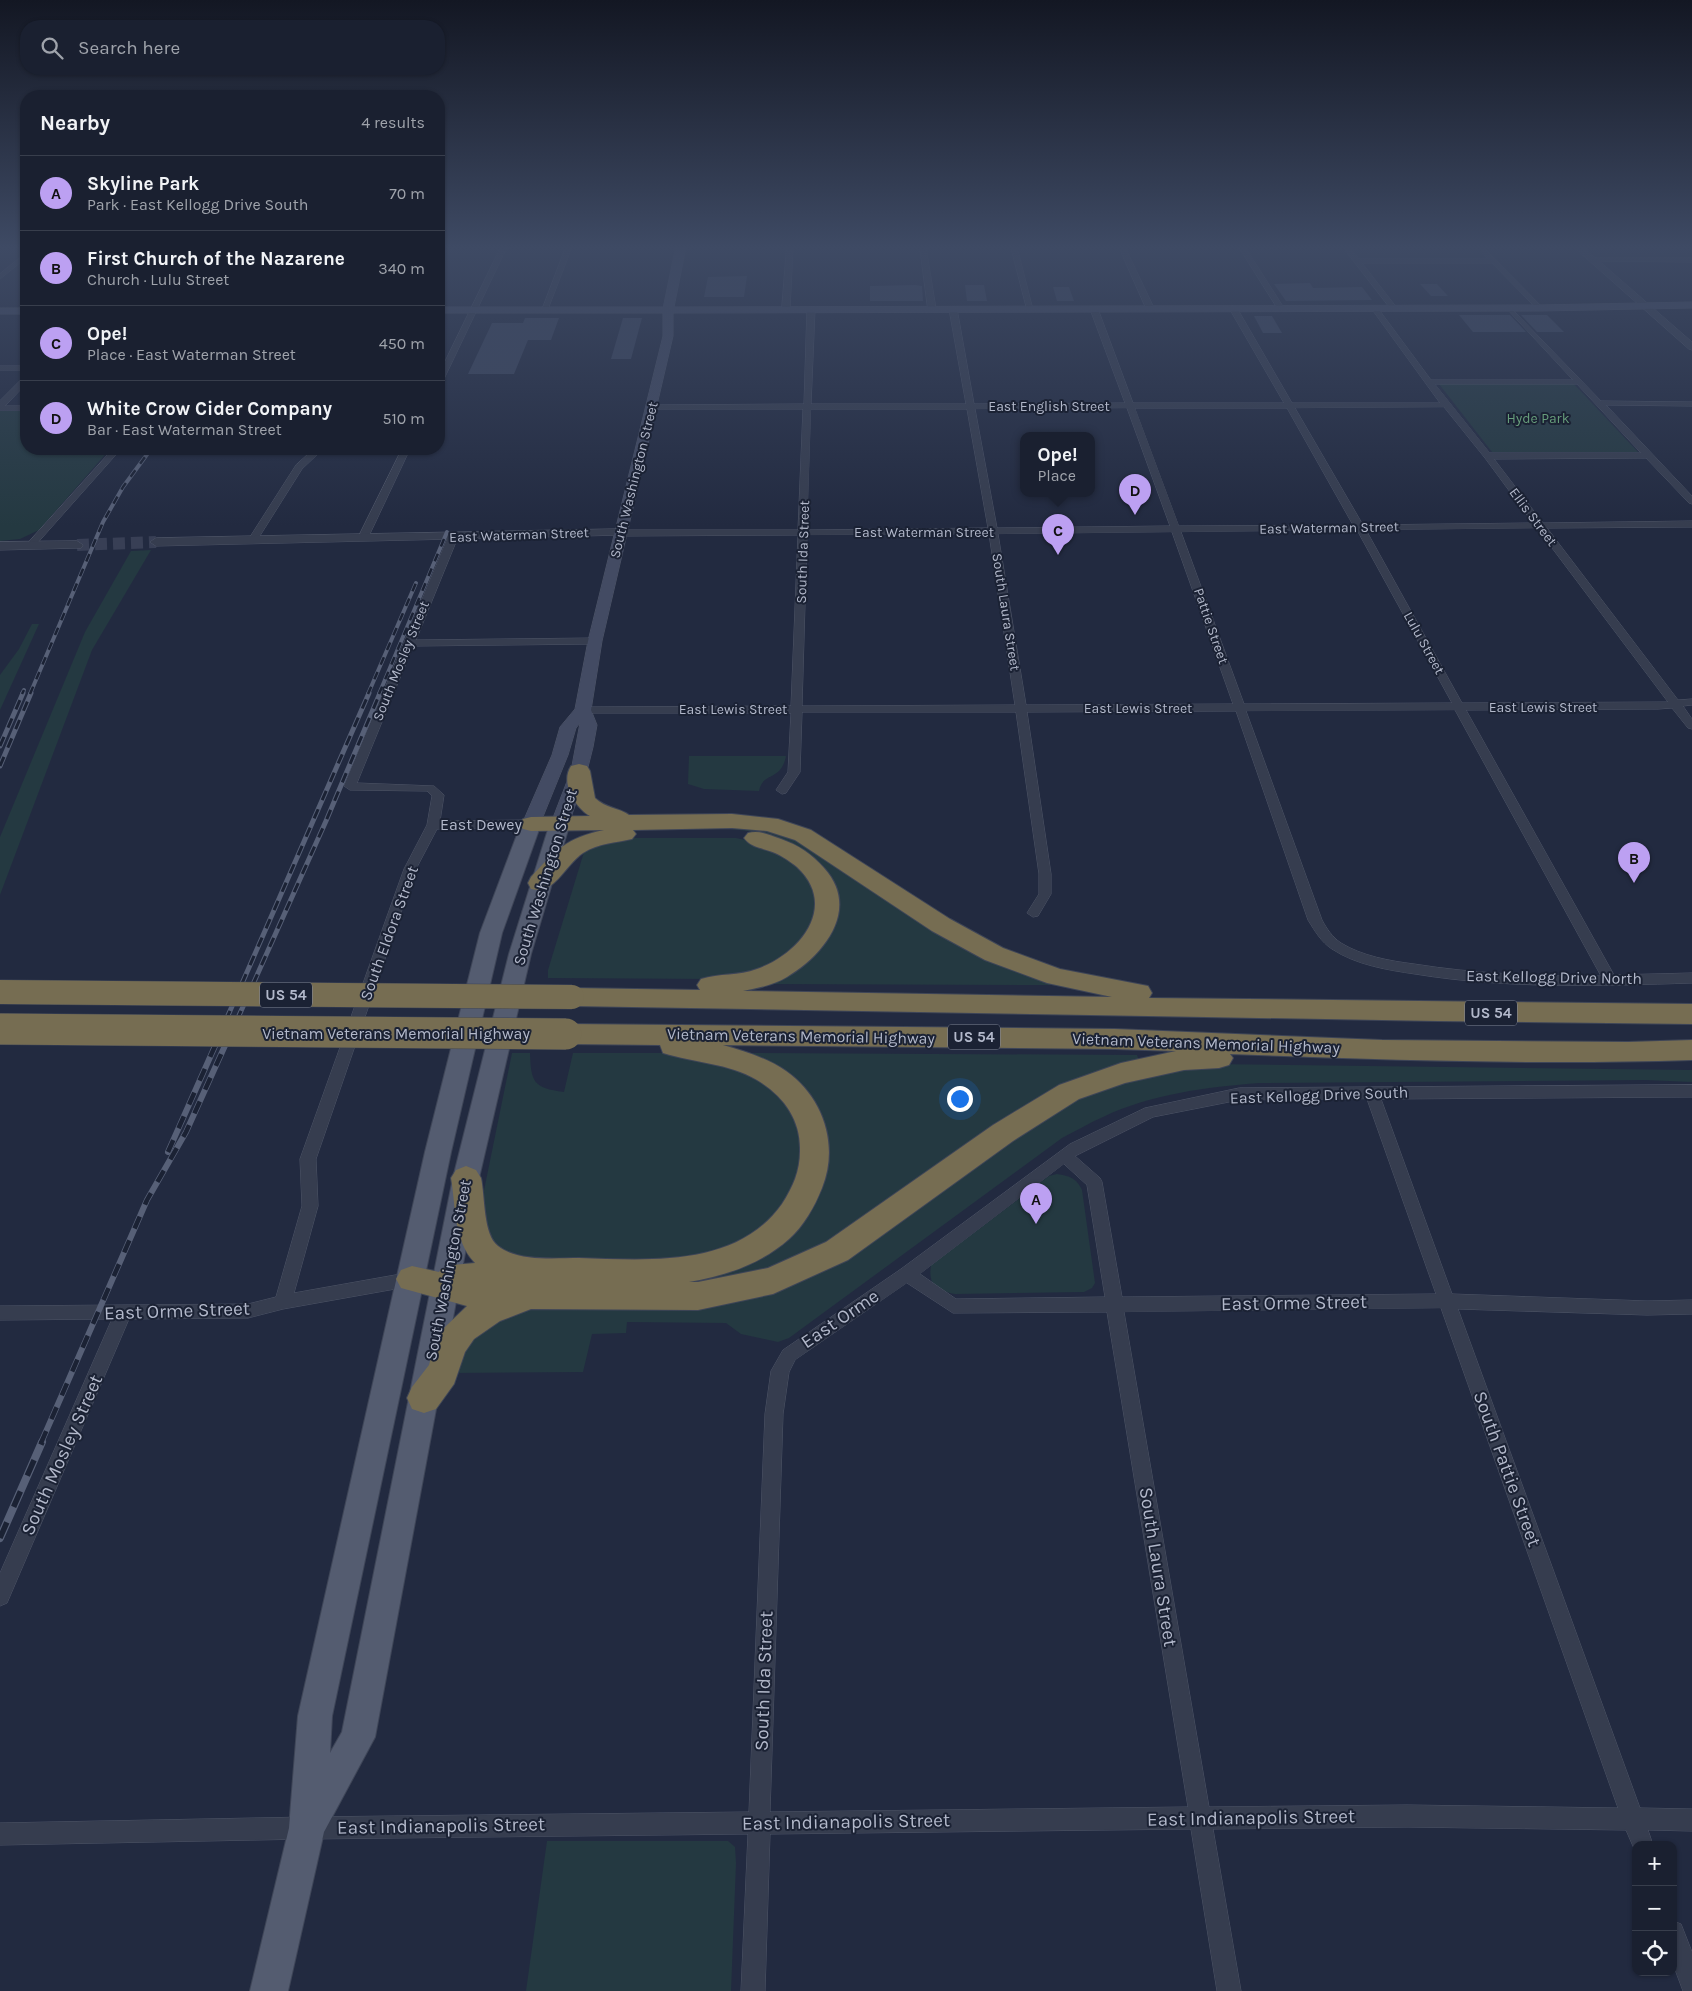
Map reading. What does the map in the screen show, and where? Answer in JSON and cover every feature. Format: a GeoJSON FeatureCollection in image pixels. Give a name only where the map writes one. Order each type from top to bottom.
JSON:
{"type":"FeatureCollection","features":[{"type":"Feature","properties":{"kind":"highway"},"geometry":{"type":"LineString","coordinates":[[579,770],[582,796],[586,803],[600,812],[622,819],[684,821]]}},
{"type":"Feature","properties":{"kind":"highway"},"geometry":{"type":"LineString","coordinates":[[531,824],[559,826],[732,820],[770,824],[803,835],[942,925],[994,954],[1056,977],[1118,990],[1176,999],[1289,1010]]}},
{"type":"Feature","properties":{"kind":"highway"},"geometry":{"type":"LineString","coordinates":[[559,826],[589,832],[720,833],[748,836],[769,841],[788,849],[816,870],[825,886],[828,911],[823,928],[812,945],[799,957],[776,971],[759,978],[709,985],[572,997]]}},
{"type":"Feature","properties":{"kind":"highway"},"geometry":{"type":"LineString","coordinates":[[540,883],[570,849],[596,838],[636,833]]}},
{"type":"Feature","properties":{"kind":"highway","name":"Vietnam Veterans Memorial Highway"},"geometry":{"type":"LineString","coordinates":[[0,992],[572,997],[1289,1010],[1692,1014]]}},
{"type":"Feature","properties":{"kind":"highway","name":"Vietnam Veterans Memorial Highway"},"geometry":{"type":"LineString","coordinates":[[0,1029],[1115,1039],[1382,1050],[1628,1052],[1692,1050]]}},
{"type":"Feature","properties":{"kind":"highway"},"geometry":{"type":"LineString","coordinates":[[412,1279],[445,1282],[468,1293],[536,1283],[696,1268],[751,1250],[777,1232],[800,1203],[813,1176],[816,1161],[815,1136],[811,1122],[798,1099],[776,1079],[747,1063],[696,1049],[566,1034]]}},
{"type":"Feature","properties":{"kind":"highway"},"geometry":{"type":"LineString","coordinates":[[466,1178],[471,1199],[472,1233],[479,1248],[492,1260],[509,1266],[536,1283],[698,1296],[773,1281],[836,1251],[1003,1133],[1069,1092],[1121,1073],[1184,1060],[1382,1050]]}},
{"type":"Feature","properties":{"kind":"highway"},"geometry":{"type":"LineString","coordinates":[[424,1398],[443,1371],[451,1347],[461,1332],[486,1312],[536,1283]]}},
{"type":"Feature","properties":{"kind":"main road","name":"South Washington Street"},"geometry":{"type":"LineString","coordinates":[[269,1991],[307,1828],[316,1716],[438,1152],[482,967],[491,933],[531,824],[560,755],[568,727],[583,710],[620,533],[667,340]]}},
{"type":"Feature","properties":{"kind":"main road","name":"South Washington Street"},"geometry":{"type":"LineString","coordinates":[[307,1828],[358,1737],[466,1178],[486,1090],[540,883],[579,770],[589,725],[583,710]]}},
{"type":"Feature","properties":{"kind":"street"},"geometry":{"type":"LineString","coordinates":[[445,368],[458,340]]}},
{"type":"Feature","properties":{"kind":"street","name":"South Ida Street"},"geometry":{"type":"LineString","coordinates":[[782,790],[794,772],[810,340]]}},
{"type":"Feature","properties":{"kind":"street","name":"South Laura Street"},"geometry":{"type":"LineString","coordinates":[[958,340],[993,532],[1045,874],[1045,894],[1033,913]]}},
{"type":"Feature","properties":{"kind":"street","name":"Pattie Street"},"geometry":{"type":"LineString","coordinates":[[1105,340],[1176,530],[1314,920],[1330,942]]}},
{"type":"Feature","properties":{"kind":"street","name":"Lulu Street"},"geometry":{"type":"LineString","coordinates":[[1251,340],[1360,528],[1610,980]]}},
{"type":"Feature","properties":{"kind":"street","name":"Ellis Street"},"geometry":{"type":"LineString","coordinates":[[1398,340],[1428,382],[1488,456],[1692,726]]}},
{"type":"Feature","properties":{"kind":"street"},"geometry":{"type":"LineString","coordinates":[[1539,340],[1692,501]]}},
{"type":"Feature","properties":{"kind":"street"},"geometry":{"type":"LineString","coordinates":[[0,368],[20,368]]}},
{"type":"Feature","properties":{"kind":"street"},"geometry":{"type":"LineString","coordinates":[[1428,382],[1579,382]]}},
{"type":"Feature","properties":{"kind":"street"},"geometry":{"type":"LineString","coordinates":[[0,407],[20,386]]}},
{"type":"Feature","properties":{"kind":"street"},"geometry":{"type":"LineString","coordinates":[[1599,403],[1692,404]]}},
{"type":"Feature","properties":{"kind":"street","name":"East English Street"},"geometry":{"type":"LineString","coordinates":[[652,407],[1446,405]]}},
{"type":"Feature","properties":{"kind":"street"},"geometry":{"type":"LineString","coordinates":[[0,407],[20,408]]}},
{"type":"Feature","properties":{"kind":"street"},"geometry":{"type":"LineString","coordinates":[[30,546],[112,455]]}},
{"type":"Feature","properties":{"kind":"street"},"geometry":{"type":"LineString","coordinates":[[253,540],[300,467],[313,455]]}},
{"type":"Feature","properties":{"kind":"street"},"geometry":{"type":"LineString","coordinates":[[363,538],[403,455]]}},
{"type":"Feature","properties":{"kind":"street"},"geometry":{"type":"LineString","coordinates":[[1488,456],[1648,455]]}},
{"type":"Feature","properties":{"kind":"street","name":"East Waterman Street"},"geometry":{"type":"LineString","coordinates":[[156,542],[620,533],[993,532],[1692,524]]}},
{"type":"Feature","properties":{"kind":"street","name":"South Mosley Street"},"geometry":{"type":"LineString","coordinates":[[350,786],[453,537]]}},
{"type":"Feature","properties":{"kind":"street"},"geometry":{"type":"LineString","coordinates":[[0,546],[77,545]]}},
{"type":"Feature","properties":{"kind":"street"},"geometry":{"type":"LineString","coordinates":[[409,643],[596,641]]}},
{"type":"Feature","properties":{"kind":"street","name":"East Lewis Street"},"geometry":{"type":"LineString","coordinates":[[583,710],[1649,706],[1692,702]]}},
{"type":"Feature","properties":{"kind":"street","name":"East Dewey"},"geometry":{"type":"LineString","coordinates":[[350,786],[430,788],[438,795],[433,825],[531,824]]}},
{"type":"Feature","properties":{"kind":"street","name":"South Eldora Street"},"geometry":{"type":"LineString","coordinates":[[283,1302],[310,1206],[308,1159],[410,869],[433,825]]}},
{"type":"Feature","properties":{"kind":"street","name":"East Kellogg Drive North"},"geometry":{"type":"LineString","coordinates":[[1330,942],[1374,961],[1430,972],[1514,980],[1692,978]]}},
{"type":"Feature","properties":{"kind":"street","name":"East Kellogg Drive South"},"geometry":{"type":"LineString","coordinates":[[907,1274],[1075,1148],[1155,1111],[1239,1094],[1692,1091]]}},
{"type":"Feature","properties":{"kind":"street","name":"South Pattie Street"},"geometry":{"type":"LineString","coordinates":[[1372,1093],[1640,1841]]}},
{"type":"Feature","properties":{"kind":"street","name":"South Laura Street"},"geometry":{"type":"LineString","coordinates":[[1065,1156],[1094,1182],[1229,1991]]}},
{"type":"Feature","properties":{"kind":"street","name":"East Orme Street"},"geometry":{"type":"LineString","coordinates":[[907,1274],[953,1306],[1447,1301],[1646,1308],[1692,1307]]}},
{"type":"Feature","properties":{"kind":"street","name":"East Orme"},"geometry":{"type":"LineString","coordinates":[[780,1371],[789,1354],[907,1274]]}},
{"type":"Feature","properties":{"kind":"street","name":"East Orme Street"},"geometry":{"type":"LineString","coordinates":[[0,1313],[248,1311],[283,1302],[412,1279]]}},
{"type":"Feature","properties":{"kind":"street","name":"South Mosley Street"},"geometry":{"type":"LineString","coordinates":[[0,1596],[123,1313]]}},
{"type":"Feature","properties":{"kind":"street","name":"South Ida Street"},"geometry":{"type":"LineString","coordinates":[[753,1991],[774,1414],[780,1371]]}},
{"type":"Feature","properties":{"kind":"street","name":"East Indianapolis Street"},"geometry":{"type":"LineString","coordinates":[[0,1834],[307,1828],[1477,1815],[1692,1820]]}},
{"type":"Feature","properties":{"kind":"street"},"geometry":{"type":"LineString","coordinates":[[1677,1943],[1692,1984]]}},
{"type":"Feature","properties":{"kind":"green space","name":"Hyde Park"},"geometry":{"type":"Polygon","coordinates":[[[1573,383],[1638,452],[1492,452],[1439,384],[1573,383]]]}},
{"type":"Feature","properties":{"kind":"green space"},"geometry":{"type":"Polygon","coordinates":[[[0,411],[20,411],[20,455],[105,455],[39,530],[20,539],[0,541],[0,411]]]}},
{"type":"Feature","properties":{"kind":"green space"},"geometry":{"type":"Polygon","coordinates":[[[151,550],[92,650],[0,895],[0,837],[85,632],[131,551],[151,550]]]}},
{"type":"Feature","properties":{"kind":"green space"},"geometry":{"type":"Polygon","coordinates":[[[32,624],[39,624],[0,710],[0,675],[19,649],[32,624]]]}},
{"type":"Feature","properties":{"kind":"green space"},"geometry":{"type":"Polygon","coordinates":[[[689,756],[786,756],[780,770],[764,781],[759,791],[704,789],[688,784],[689,756]]]}},
{"type":"Feature","properties":{"kind":"green space"},"geometry":{"type":"Polygon","coordinates":[[[723,825],[788,833],[1052,984],[768,984],[780,975],[833,894],[756,832],[722,828],[723,825]]]}},
{"type":"Feature","properties":{"kind":"green space"},"geometry":{"type":"Polygon","coordinates":[[[611,838],[736,838],[759,843],[790,857],[819,893],[813,934],[770,968],[713,979],[548,978],[548,970],[584,852],[611,838]]]}},
{"type":"Feature","properties":{"kind":"green space"},"geometry":{"type":"Polygon","coordinates":[[[512,1053],[530,1053],[531,1071],[536,1082],[540,1086],[564,1092],[573,1053],[668,1053],[736,1068],[780,1093],[804,1133],[795,1199],[742,1244],[684,1260],[523,1260],[495,1249],[480,1218],[481,1205],[512,1053]]]}},
{"type":"Feature","properties":{"kind":"green space"},"geometry":{"type":"Polygon","coordinates":[[[753,1053],[1137,1055],[1139,1061],[1084,1076],[1058,1088],[842,1235],[749,1277],[661,1287],[742,1262],[824,1148],[747,1058],[753,1053]]]}},
{"type":"Feature","properties":{"kind":"green space"},"geometry":{"type":"Polygon","coordinates":[[[1210,1064],[1692,1070],[1692,1082],[1645,1080],[1259,1083],[1199,1089],[1160,1097],[1121,1109],[1062,1138],[789,1338],[778,1342],[741,1334],[726,1323],[627,1322],[626,1333],[592,1334],[583,1372],[451,1373],[465,1337],[517,1307],[751,1297],[1081,1093],[1210,1064]]]}},
{"type":"Feature","properties":{"kind":"green space"},"geometry":{"type":"Polygon","coordinates":[[[1057,1174],[1072,1178],[1082,1190],[1095,1283],[1092,1288],[1084,1292],[955,1294],[943,1291],[935,1286],[930,1272],[931,1265],[1049,1176],[1057,1174]]]}},
{"type":"Feature","properties":{"kind":"green space"},"geometry":{"type":"Polygon","coordinates":[[[547,1841],[728,1841],[735,1847],[736,1863],[731,1991],[526,1991],[547,1841]]]}},
{"type":"Feature","properties":{"kind":"building"},"geometry":{"type":"Polygon","coordinates":[[[484,340],[551,340],[528,340],[514,374],[468,374],[484,340]]]}},
{"type":"Feature","properties":{"kind":"building"},"geometry":{"type":"Polygon","coordinates":[[[617,340],[636,340],[631,359],[611,359],[617,340]]]}},
{"type":"Feature","properties":{"kind":"tunnel"},"geometry":{"type":"LineString","coordinates":[[77,545],[156,542]]}},
{"type":"Feature","properties":{"kind":"railway"},"geometry":{"type":"LineString","coordinates":[[30,694],[103,522],[123,487],[147,455]]}},
{"type":"Feature","properties":{"kind":"railway"},"geometry":{"type":"LineString","coordinates":[[379,694],[447,532]]}},
{"type":"Feature","properties":{"kind":"railway"},"geometry":{"type":"LineString","coordinates":[[368,694],[416,583]]}},
{"type":"Feature","properties":{"kind":"railway"},"geometry":{"type":"LineString","coordinates":[[22,694],[24,690]]}},
{"type":"Feature","properties":{"kind":"railway"},"geometry":{"type":"LineString","coordinates":[[0,746],[23,693]]}},
{"type":"Feature","properties":{"kind":"railway"},"geometry":{"type":"LineString","coordinates":[[0,766],[31,693]]}},
{"type":"Feature","properties":{"kind":"railway"},"geometry":{"type":"LineString","coordinates":[[226,1020],[369,693]]}},
{"type":"Feature","properties":{"kind":"railway"},"geometry":{"type":"LineString","coordinates":[[237,1020],[326,821],[380,693]]}},
{"type":"Feature","properties":{"kind":"railway"},"geometry":{"type":"LineString","coordinates":[[168,1152],[227,1019]]}},
{"type":"Feature","properties":{"kind":"railway"},"geometry":{"type":"LineString","coordinates":[[41,1443],[147,1200],[186,1132],[237,1019]]}},
{"type":"Feature","properties":{"kind":"railway"},"geometry":{"type":"LineString","coordinates":[[0,1538],[42,1442]]}},
{"type":"Feature","properties":{"kind":"place","name":"White Crow Cider Company"},"geometry":{"type":"Point","coordinates":[1135,515]}},
{"type":"Feature","properties":{"kind":"place","name":"Ope!"},"geometry":{"type":"Point","coordinates":[1058,555]}},
{"type":"Feature","properties":{"kind":"place","name":"First Church of the Nazarene"},"geometry":{"type":"Point","coordinates":[1634,883]}},
{"type":"Feature","properties":{"kind":"place","name":"Skyline Park"},"geometry":{"type":"Point","coordinates":[1036,1224]}}]}
